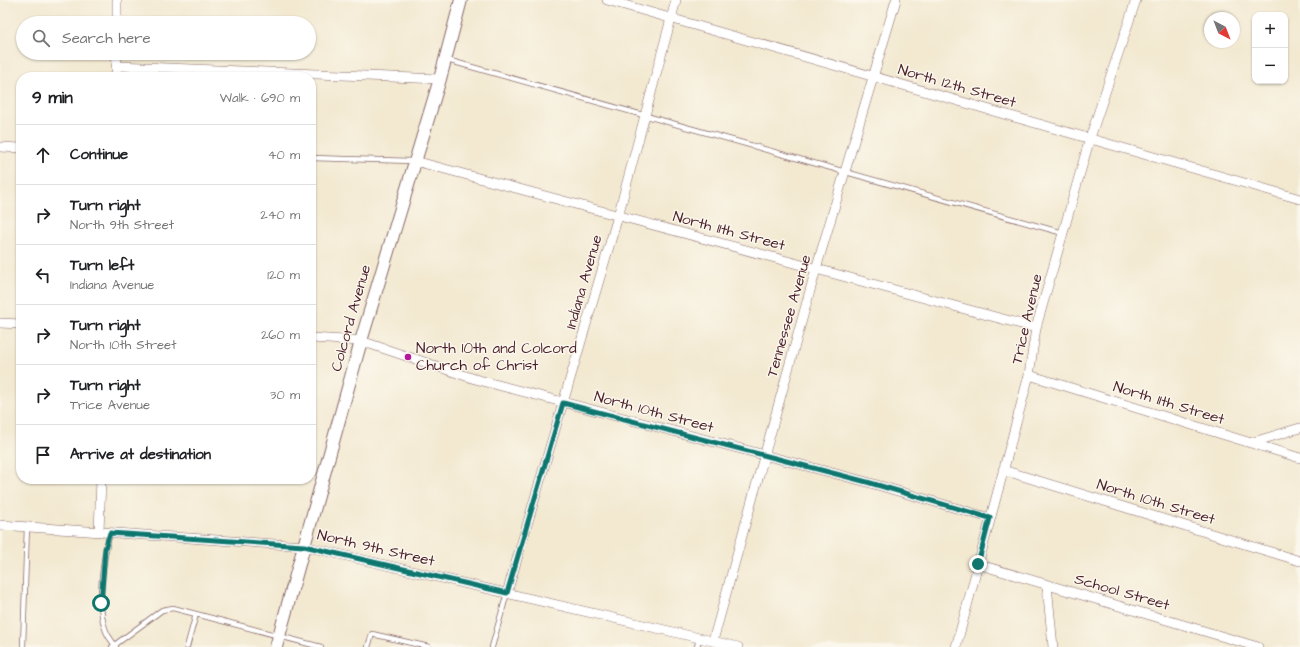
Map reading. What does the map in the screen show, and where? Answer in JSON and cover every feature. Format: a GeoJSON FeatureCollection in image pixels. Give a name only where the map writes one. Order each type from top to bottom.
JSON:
{"type":"FeatureCollection","features":[{"type":"Feature","properties":{"kind":"street"},"geometry":{"type":"LineString","coordinates":[[117,0],[117,16]]}},
{"type":"Feature","properties":{"kind":"street","name":"Colcord Avenue"},"geometry":{"type":"LineString","coordinates":[[278,641],[361,341],[440,79],[461,0]]}},
{"type":"Feature","properties":{"kind":"street","name":"North 12th Street"},"geometry":{"type":"LineString","coordinates":[[607,0],[1300,199]]}},
{"type":"Feature","properties":{"kind":"street","name":"Indiana Avenue"},"geometry":{"type":"LineString","coordinates":[[507,593],[618,216],[676,0]]}},
{"type":"Feature","properties":{"kind":"street","name":"Tennessee Avenue"},"geometry":{"type":"LineString","coordinates":[[713,641],[816,269],[896,0]]}},
{"type":"Feature","properties":{"kind":"street","name":"Trice Avenue"},"geometry":{"type":"LineString","coordinates":[[956,647],[1029,375],[1036,328],[1090,138],[1136,0]]}},
{"type":"Feature","properties":{"kind":"street"},"geometry":{"type":"LineString","coordinates":[[116,72],[117,60]]}},
{"type":"Feature","properties":{"kind":"street"},"geometry":{"type":"LineString","coordinates":[[117,66],[266,72]]}},
{"type":"Feature","properties":{"kind":"street"},"geometry":{"type":"LineString","coordinates":[[316,74],[440,79]]}},
{"type":"Feature","properties":{"kind":"street"},"geometry":{"type":"LineString","coordinates":[[0,147],[16,148]]}},
{"type":"Feature","properties":{"kind":"street","name":"North 11th Street"},"geometry":{"type":"LineString","coordinates":[[415,161],[1036,328]]}},
{"type":"Feature","properties":{"kind":"street"},"geometry":{"type":"LineString","coordinates":[[0,323],[16,324]]}},
{"type":"Feature","properties":{"kind":"street","name":"North 10th Street"},"geometry":{"type":"LineString","coordinates":[[316,338],[361,341],[475,379],[867,482],[990,518]]}},
{"type":"Feature","properties":{"kind":"street","name":"North 11th Street"},"geometry":{"type":"LineString","coordinates":[[1029,375],[1300,458]]}},
{"type":"Feature","properties":{"kind":"street"},"geometry":{"type":"LineString","coordinates":[[1250,443],[1300,428]]}},
{"type":"Feature","properties":{"kind":"street","name":"North 10th Street"},"geometry":{"type":"LineString","coordinates":[[1003,470],[1300,561]]}},
{"type":"Feature","properties":{"kind":"street"},"geometry":{"type":"LineString","coordinates":[[100,532],[101,484]]}},
{"type":"Feature","properties":{"kind":"street","name":"North 9th Street"},"geometry":{"type":"LineString","coordinates":[[0,526],[27,526],[304,546],[507,593],[698,642],[713,641],[738,647]]}},
{"type":"Feature","properties":{"kind":"street","name":"School Street"},"geometry":{"type":"LineString","coordinates":[[978,564],[1258,647]]}},
{"type":"Feature","properties":{"kind":"street"},"geometry":{"type":"LineString","coordinates":[[1047,585],[1053,647]]}},
{"type":"Feature","properties":{"kind":"lane"},"geometry":{"type":"LineString","coordinates":[[445,60],[1063,233]]}},
{"type":"Feature","properties":{"kind":"lane"},"geometry":{"type":"LineString","coordinates":[[316,158],[415,161]]}},
{"type":"Feature","properties":{"kind":"lane"},"geometry":{"type":"LineString","coordinates":[[23,647],[27,526]]}},
{"type":"Feature","properties":{"kind":"lane"},"geometry":{"type":"LineString","coordinates":[[110,533],[105,549],[101,610],[106,632],[114,646],[162,610],[173,608],[278,641],[321,647]]}},
{"type":"Feature","properties":{"kind":"lane"},"geometry":{"type":"LineString","coordinates":[[492,647],[507,593]]}},
{"type":"Feature","properties":{"kind":"lane"},"geometry":{"type":"LineString","coordinates":[[187,647],[196,614]]}},
{"type":"Feature","properties":{"kind":"lane"},"geometry":{"type":"LineString","coordinates":[[368,647],[372,634],[429,647]]}},
{"type":"Feature","properties":{"kind":"place","name":"North 10th and Colcord Church of Christ"},"geometry":{"type":"Point","coordinates":[408,357]}},
{"type":"Feature","properties":{"kind":"route"},"geometry":{"type":"LineString","coordinates":[[101,603],[105,549],[110,533],[293,544],[507,593],[563,403],[867,482],[990,518],[978,564]]}}]}
